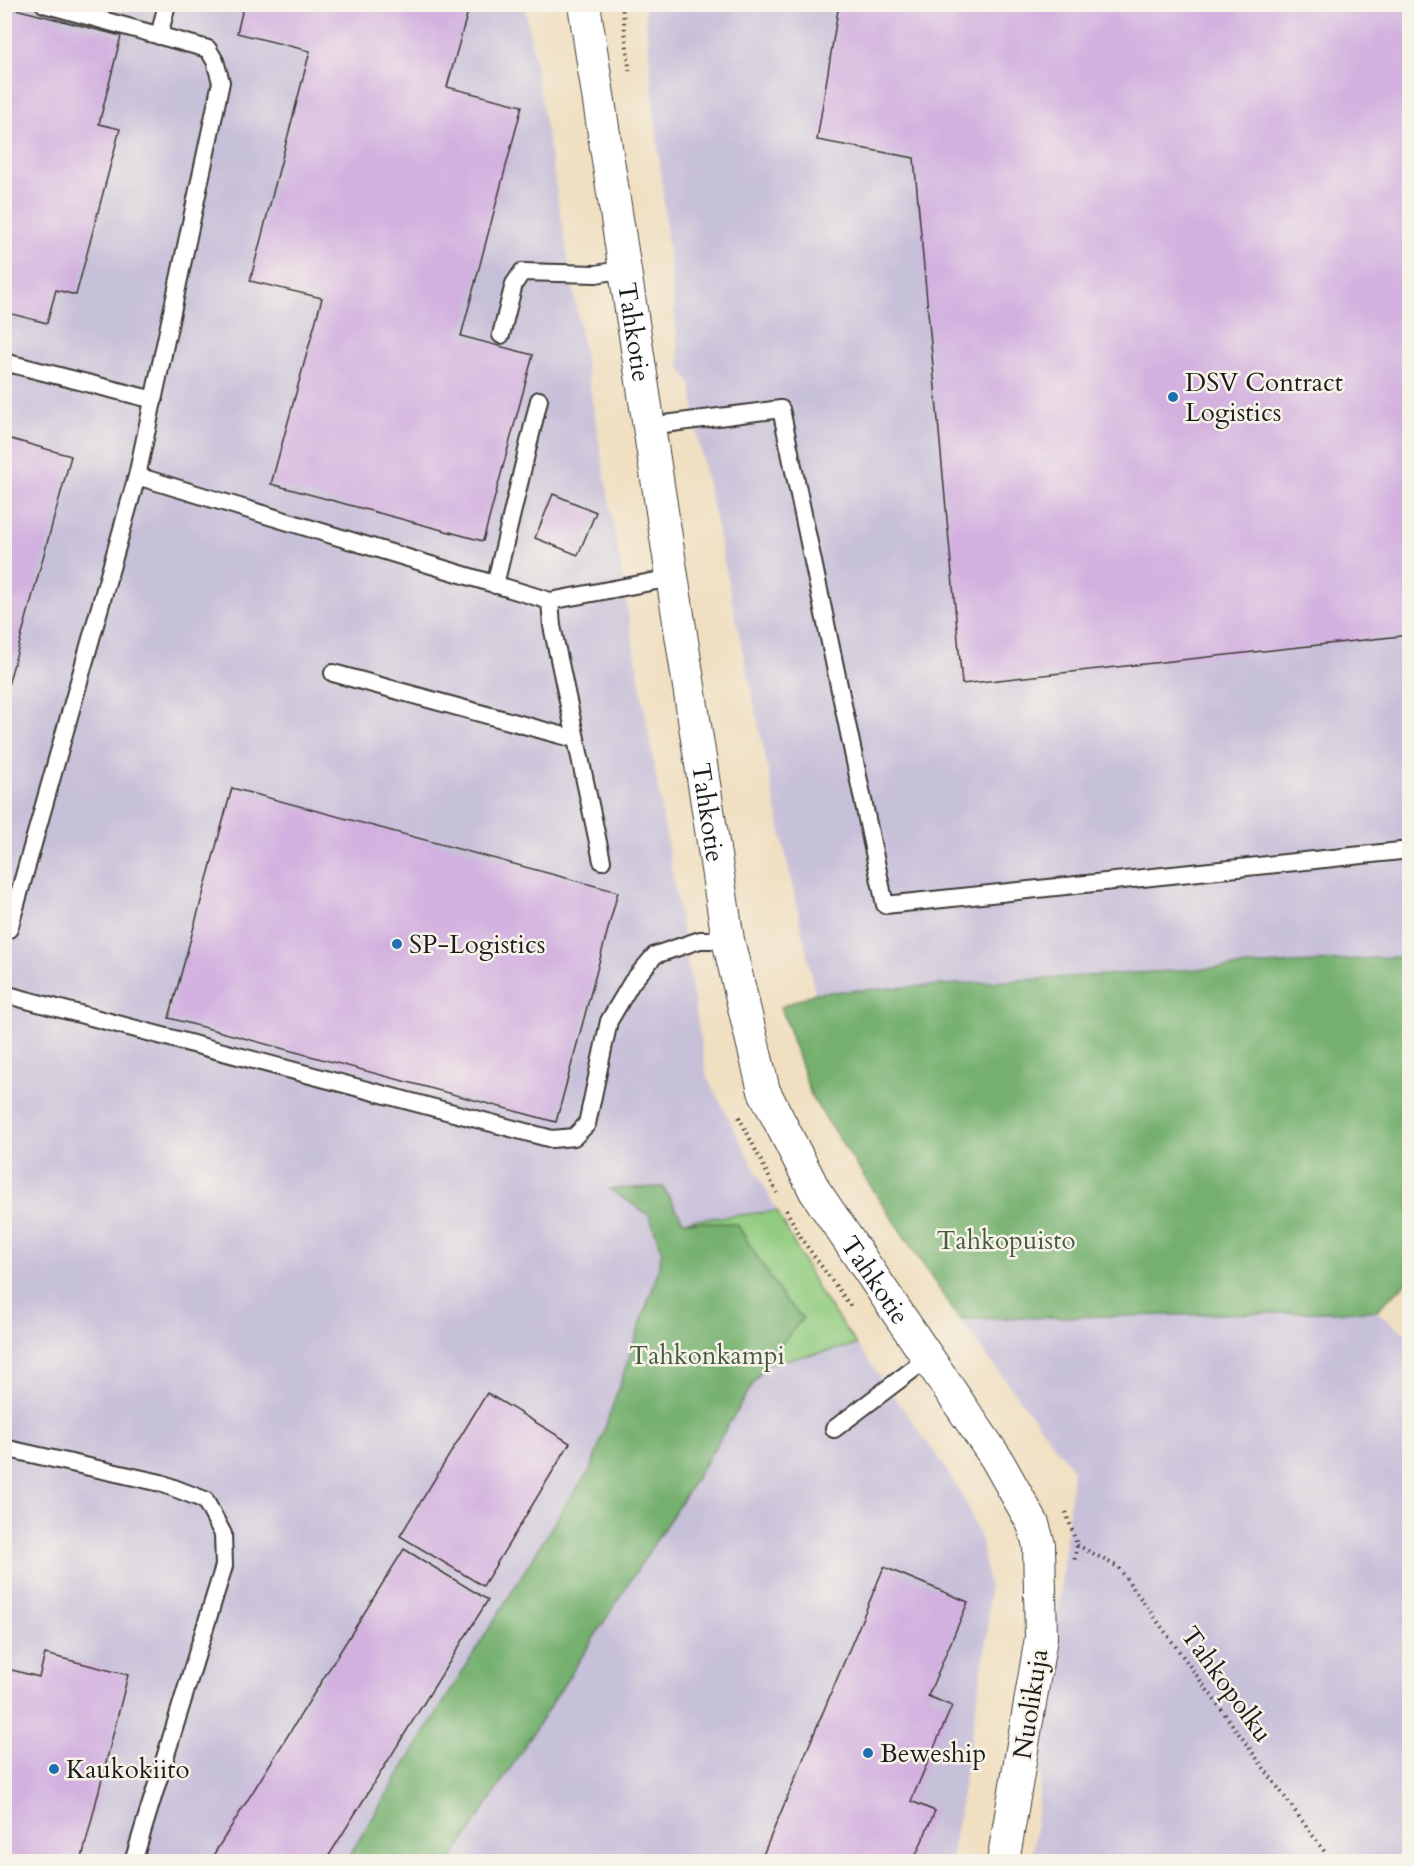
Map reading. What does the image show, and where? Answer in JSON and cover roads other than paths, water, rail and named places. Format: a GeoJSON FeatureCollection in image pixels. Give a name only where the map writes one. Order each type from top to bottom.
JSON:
{"type":"FeatureCollection","features":[{"type":"Feature","properties":{"kind":"street","name":"Tahkotie"},"geometry":{"type":"LineString","coordinates":[[584,4],[728,940],[764,1091],[815,1191],[996,1458],[1033,1524],[1039,1545]]}},
{"type":"Feature","properties":{"kind":"street","name":"Nuolikuja"},"geometry":{"type":"LineString","coordinates":[[1004,1862],[1041,1638],[1039,1545]]}},
{"type":"Feature","properties":{"kind":"lane"},"geometry":{"type":"LineString","coordinates":[[159,36],[167,4]]}},
{"type":"Feature","properties":{"kind":"lane"},"geometry":{"type":"LineString","coordinates":[[9,930],[137,476],[221,82],[215,61],[208,49],[50,5]]}},
{"type":"Feature","properties":{"kind":"lane"},"geometry":{"type":"LineString","coordinates":[[501,335],[514,284],[522,272],[596,274],[625,269]]}},
{"type":"Feature","properties":{"kind":"lane"},"geometry":{"type":"LineString","coordinates":[[4,362],[154,400]]}},
{"type":"Feature","properties":{"kind":"lane"},"geometry":{"type":"LineString","coordinates":[[495,585],[539,400]]}},
{"type":"Feature","properties":{"kind":"lane"},"geometry":{"type":"LineString","coordinates":[[649,426],[781,409],[885,905],[1410,850]]}},
{"type":"Feature","properties":{"kind":"lane"},"geometry":{"type":"LineString","coordinates":[[137,476],[550,601],[672,578]]}},
{"type":"Feature","properties":{"kind":"lane"},"geometry":{"type":"LineString","coordinates":[[550,601],[552,626],[602,861]]}},
{"type":"Feature","properties":{"kind":"lane"},"geometry":{"type":"LineString","coordinates":[[333,673],[575,739]]}},
{"type":"Feature","properties":{"kind":"lane"},"geometry":{"type":"LineString","coordinates":[[4,994],[552,1139],[574,1137],[587,1124],[609,1021],[632,982],[655,955],[700,940],[728,940]]}},
{"type":"Feature","properties":{"kind":"lane"},"geometry":{"type":"LineString","coordinates":[[834,1429],[928,1358]]}},
{"type":"Feature","properties":{"kind":"lane"},"geometry":{"type":"LineString","coordinates":[[4,1448],[161,1483],[194,1495],[205,1500],[223,1534],[224,1566],[133,1862]]}},
{"type":"Feature","properties":{"kind":"place","name":"DSV Contract Logistics"},"geometry":{"type":"Point","coordinates":[1173,397]}},
{"type":"Feature","properties":{"kind":"place","name":"SP-Logistics"},"geometry":{"type":"Point","coordinates":[397,944]}},
{"type":"Feature","properties":{"kind":"place","name":"Beweship"},"geometry":{"type":"Point","coordinates":[868,1753]}},
{"type":"Feature","properties":{"kind":"place","name":"Kaukokiito"},"geometry":{"type":"Point","coordinates":[54,1769]}},
{"type":"Feature","properties":{"kind":"park label","name":"Tahkopuisto"},"geometry":{"type":"Point","coordinates":[1006,1240]}},
{"type":"Feature","properties":{"kind":"park label","name":"Tahkonkampi"},"geometry":{"type":"Point","coordinates":[707,1355]}}]}
